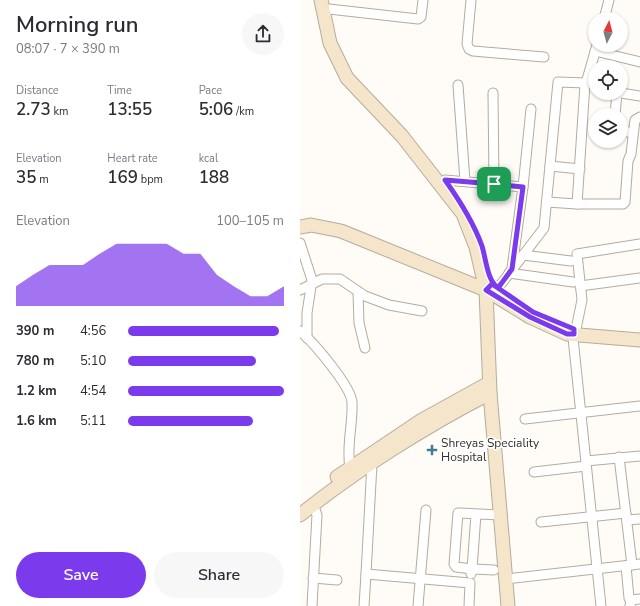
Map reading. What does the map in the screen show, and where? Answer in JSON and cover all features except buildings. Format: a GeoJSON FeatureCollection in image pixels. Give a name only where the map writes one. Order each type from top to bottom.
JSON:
{"type":"FeatureCollection","features":[{"type":"Feature","properties":{"kind":"street"},"geometry":{"type":"LineString","coordinates":[[326,3],[418,19],[421,17],[423,0]]}},
{"type":"Feature","properties":{"kind":"street"},"geometry":{"type":"LineString","coordinates":[[471,0],[467,44],[469,49],[473,51],[544,57]]}},
{"type":"Feature","properties":{"kind":"street"},"geometry":{"type":"LineString","coordinates":[[606,12],[609,0]]}},
{"type":"Feature","properties":{"kind":"street"},"geometry":{"type":"LineString","coordinates":[[326,3],[335,42],[351,75],[406,132],[445,180],[468,211],[482,246],[492,287],[490,388],[508,606]]}},
{"type":"Feature","properties":{"kind":"street"},"geometry":{"type":"LineString","coordinates":[[326,3],[330,44],[347,78],[402,136],[463,214],[492,287]]}},
{"type":"Feature","properties":{"kind":"street"},"geometry":{"type":"LineString","coordinates":[[577,204],[585,84],[595,52]]}},
{"type":"Feature","properties":{"kind":"street"},"geometry":{"type":"LineString","coordinates":[[609,52],[640,62]]}},
{"type":"Feature","properties":{"kind":"street"},"geometry":{"type":"LineString","coordinates":[[492,287],[510,271],[544,228],[558,82],[585,84]]}},
{"type":"Feature","properties":{"kind":"street"},"geometry":{"type":"LineString","coordinates":[[458,84],[465,181]]}},
{"type":"Feature","properties":{"kind":"street"},"geometry":{"type":"LineString","coordinates":[[493,93],[494,184]]}},
{"type":"Feature","properties":{"kind":"street"},"geometry":{"type":"LineString","coordinates":[[628,94],[640,96]]}},
{"type":"Feature","properties":{"kind":"street"},"geometry":{"type":"LineString","coordinates":[[510,271],[523,187],[531,109]]}},
{"type":"Feature","properties":{"kind":"street"},"geometry":{"type":"LineString","coordinates":[[547,202],[577,204],[623,204],[625,202],[628,161],[631,154],[635,120],[640,117]]}},
{"type":"Feature","properties":{"kind":"street"},"geometry":{"type":"LineString","coordinates":[[628,132],[633,132]]}},
{"type":"Feature","properties":{"kind":"street"},"geometry":{"type":"LineString","coordinates":[[550,166],[580,168]]}},
{"type":"Feature","properties":{"kind":"street"},"geometry":{"type":"LineString","coordinates":[[445,180],[523,187]]}},
{"type":"Feature","properties":{"kind":"street"},"geometry":{"type":"LineString","coordinates":[[300,227],[311,225],[341,231],[492,287],[533,312],[575,331],[640,340]]}},
{"type":"Feature","properties":{"kind":"street"},"geometry":{"type":"LineString","coordinates":[[300,243],[312,275],[307,313],[307,338]]}},
{"type":"Feature","properties":{"kind":"street"},"geometry":{"type":"LineString","coordinates":[[601,606],[586,464],[575,331],[582,300],[577,284],[577,254],[640,244]]}},
{"type":"Feature","properties":{"kind":"street"},"geometry":{"type":"LineString","coordinates":[[523,255],[572,261]]}},
{"type":"Feature","properties":{"kind":"street"},"geometry":{"type":"LineString","coordinates":[[510,271],[577,284],[640,278]]}},
{"type":"Feature","properties":{"kind":"street"},"geometry":{"type":"LineString","coordinates":[[300,290],[322,279],[340,279],[358,292],[389,305],[422,311]]}},
{"type":"Feature","properties":{"kind":"street"},"geometry":{"type":"LineString","coordinates":[[358,292],[359,323],[365,348]]}},
{"type":"Feature","properties":{"kind":"street"},"geometry":{"type":"LineString","coordinates":[[300,331],[321,352],[351,397],[348,448],[350,468]]}},
{"type":"Feature","properties":{"kind":"street"},"geometry":{"type":"LineString","coordinates":[[575,331],[640,334]]}},
{"type":"Feature","properties":{"kind":"street"},"geometry":{"type":"LineString","coordinates":[[307,504],[490,388]]}},
{"type":"Feature","properties":{"kind":"street"},"geometry":{"type":"LineString","coordinates":[[300,515],[307,504],[350,468],[422,420],[490,388]]}},
{"type":"Feature","properties":{"kind":"street"},"geometry":{"type":"LineString","coordinates":[[525,419],[581,411],[640,406]]}},
{"type":"Feature","properties":{"kind":"street"},"geometry":{"type":"LineString","coordinates":[[534,472],[640,456]]}},
{"type":"Feature","properties":{"kind":"street"},"geometry":{"type":"LineString","coordinates":[[619,458],[632,565],[630,602]]}},
{"type":"Feature","properties":{"kind":"street"},"geometry":{"type":"LineString","coordinates":[[364,606],[372,464]]}},
{"type":"Feature","properties":{"kind":"street"},"geometry":{"type":"LineString","coordinates":[[307,504],[317,515],[312,606]]}},
{"type":"Feature","properties":{"kind":"street"},"geometry":{"type":"LineString","coordinates":[[418,606],[426,510]]}},
{"type":"Feature","properties":{"kind":"street"},"geometry":{"type":"LineString","coordinates":[[494,570],[456,567],[454,564],[458,513],[500,515]]}},
{"type":"Feature","properties":{"kind":"street"},"geometry":{"type":"LineString","coordinates":[[469,606],[476,514]]}},
{"type":"Feature","properties":{"kind":"street"},"geometry":{"type":"LineString","coordinates":[[541,522],[592,516],[640,519]]}},
{"type":"Feature","properties":{"kind":"street"},"geometry":{"type":"LineString","coordinates":[[505,579],[632,565]]}},
{"type":"Feature","properties":{"kind":"street"},"geometry":{"type":"LineString","coordinates":[[366,574],[420,580],[470,583]]}},
{"type":"Feature","properties":{"kind":"street"},"geometry":{"type":"LineString","coordinates":[[313,578],[337,580]]}},
{"type":"Feature","properties":{"kind":"street"},"geometry":{"type":"LineString","coordinates":[[630,602],[631,600],[640,599]]}},
{"type":"Feature","properties":{"kind":"place","name":"Shreyas Speciality Hospital"},"geometry":{"type":"Point","coordinates":[432,450]}},
{"type":"Feature","properties":{"kind":"route"},"geometry":{"type":"LineString","coordinates":[[494,184],[445,180],[468,211],[482,246],[492,284],[533,312],[574,329],[574,334],[567,334],[530,317],[486,290],[492,284],[498,288],[512,269],[523,187],[494,184]]}}]}
